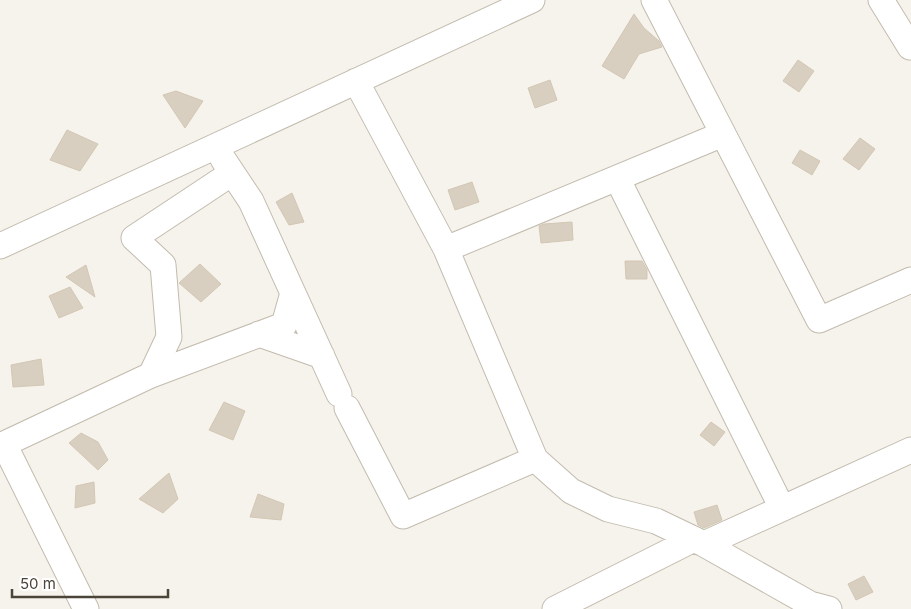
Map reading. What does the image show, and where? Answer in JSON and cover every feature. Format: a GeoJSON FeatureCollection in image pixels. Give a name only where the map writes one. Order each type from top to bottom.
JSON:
{"type":"FeatureCollection","features":[{"type":"Feature","properties":{"kind":"street"},"geometry":{"type":"LineString","coordinates":[[0,246],[532,0]]}},
{"type":"Feature","properties":{"kind":"street"},"geometry":{"type":"LineString","coordinates":[[654,0],[819,320],[911,280]]}},
{"type":"Feature","properties":{"kind":"street"},"geometry":{"type":"LineString","coordinates":[[881,0],[910,48]]}},
{"type":"Feature","properties":{"kind":"street"},"geometry":{"type":"LineString","coordinates":[[356,81],[446,249],[536,458],[571,491],[608,509],[656,521],[699,542],[810,604],[828,609]]}},
{"type":"Feature","properties":{"kind":"street"},"geometry":{"type":"LineString","coordinates":[[446,249],[724,134]]}},
{"type":"Feature","properties":{"kind":"street"},"geometry":{"type":"LineString","coordinates":[[215,147],[250,201],[343,401],[403,516],[536,458]]}},
{"type":"Feature","properties":{"kind":"street"},"geometry":{"type":"LineString","coordinates":[[151,376],[169,337],[163,265],[134,238],[232,173]]}},
{"type":"Feature","properties":{"kind":"street"},"geometry":{"type":"LineString","coordinates":[[617,178],[782,508]]}},
{"type":"Feature","properties":{"kind":"street"},"geometry":{"type":"LineString","coordinates":[[86,609],[2,445],[151,376],[284,325],[293,293]]}},
{"type":"Feature","properties":{"kind":"street"},"geometry":{"type":"LineString","coordinates":[[259,334],[322,356]]}},
{"type":"Feature","properties":{"kind":"street"},"geometry":{"type":"LineString","coordinates":[[555,609],[699,542],[782,508],[911,450]]}},
{"type":"Feature","properties":{"kind":"building"},"geometry":{"type":"Polygon","coordinates":[[[634,14],[644,28],[659,41],[662,47],[639,54],[624,79],[602,66],[634,14]]]}},
{"type":"Feature","properties":{"kind":"building"},"geometry":{"type":"Polygon","coordinates":[[[798,60],[814,71],[799,92],[783,81],[798,60]]]}},
{"type":"Feature","properties":{"kind":"building"},"geometry":{"type":"Polygon","coordinates":[[[550,80],[557,100],[535,108],[528,88],[550,80]]]}},
{"type":"Feature","properties":{"kind":"building"},"geometry":{"type":"Polygon","coordinates":[[[176,91],[203,101],[185,128],[163,95],[176,91]]]}},
{"type":"Feature","properties":{"kind":"building"},"geometry":{"type":"Polygon","coordinates":[[[67,130],[98,144],[80,171],[50,160],[67,130]]]}},
{"type":"Feature","properties":{"kind":"building"},"geometry":{"type":"Polygon","coordinates":[[[860,138],[875,149],[859,170],[843,159],[860,138]]]}},
{"type":"Feature","properties":{"kind":"building"},"geometry":{"type":"Polygon","coordinates":[[[800,150],[820,161],[812,175],[792,163],[800,150]]]}},
{"type":"Feature","properties":{"kind":"building"},"geometry":{"type":"Polygon","coordinates":[[[472,182],[479,202],[455,210],[448,190],[472,182]]]}},
{"type":"Feature","properties":{"kind":"building"},"geometry":{"type":"Polygon","coordinates":[[[292,193],[304,222],[289,225],[276,202],[292,193]]]}},
{"type":"Feature","properties":{"kind":"building"},"geometry":{"type":"Polygon","coordinates":[[[572,222],[573,240],[541,243],[539,226],[572,222]]]}},
{"type":"Feature","properties":{"kind":"building"},"geometry":{"type":"Polygon","coordinates":[[[625,261],[642,261],[647,270],[647,279],[626,279],[625,261]]]}},
{"type":"Feature","properties":{"kind":"building"},"geometry":{"type":"Polygon","coordinates":[[[200,264],[221,284],[201,302],[179,283],[200,264]]]}},
{"type":"Feature","properties":{"kind":"building"},"geometry":{"type":"Polygon","coordinates":[[[86,265],[95,297],[66,277],[86,265]]]}},
{"type":"Feature","properties":{"kind":"building"},"geometry":{"type":"Polygon","coordinates":[[[70,287],[83,308],[59,318],[49,296],[70,287]]]}},
{"type":"Feature","properties":{"kind":"building"},"geometry":{"type":"Polygon","coordinates":[[[41,359],[44,385],[13,387],[11,365],[41,359]]]}},
{"type":"Feature","properties":{"kind":"building"},"geometry":{"type":"Polygon","coordinates":[[[224,402],[245,411],[233,440],[209,430],[224,402]]]}},
{"type":"Feature","properties":{"kind":"building"},"geometry":{"type":"Polygon","coordinates":[[[711,422],[725,432],[714,446],[700,435],[711,422]]]}},
{"type":"Feature","properties":{"kind":"building"},"geometry":{"type":"Polygon","coordinates":[[[81,433],[98,442],[108,460],[98,470],[69,443],[81,433]]]}},
{"type":"Feature","properties":{"kind":"building"},"geometry":{"type":"Polygon","coordinates":[[[169,473],[178,499],[163,513],[139,499],[169,473]]]}},
{"type":"Feature","properties":{"kind":"building"},"geometry":{"type":"Polygon","coordinates":[[[94,482],[95,503],[75,508],[76,486],[94,482]]]}},
{"type":"Feature","properties":{"kind":"building"},"geometry":{"type":"Polygon","coordinates":[[[258,494],[284,504],[281,520],[250,517],[258,494]]]}},
{"type":"Feature","properties":{"kind":"building"},"geometry":{"type":"Polygon","coordinates":[[[717,505],[722,520],[704,528],[698,525],[694,512],[717,505]]]}},
{"type":"Feature","properties":{"kind":"building"},"geometry":{"type":"Polygon","coordinates":[[[864,576],[873,592],[856,600],[848,584],[864,576]]]}}]}
